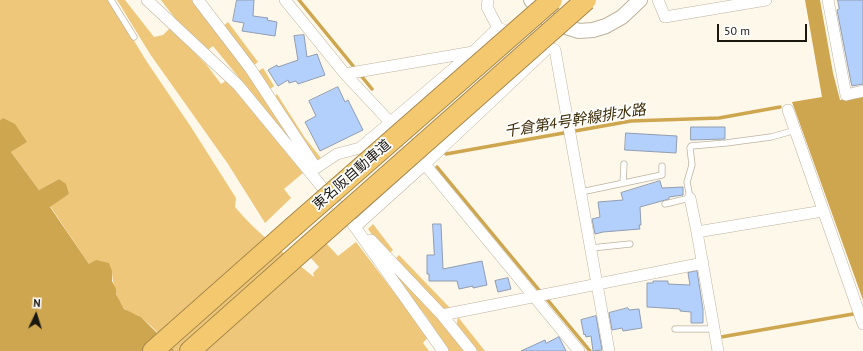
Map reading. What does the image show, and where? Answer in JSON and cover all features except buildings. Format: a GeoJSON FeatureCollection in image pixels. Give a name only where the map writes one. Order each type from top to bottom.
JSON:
{"type":"FeatureCollection","features":[{"type":"Feature","properties":{"kind":"highway","name":"東名阪自動車道"},"geometry":{"type":"LineString","coordinates":[[153,351],[552,0]]}},
{"type":"Feature","properties":{"kind":"highway","name":"東名阪自動車道"},"geometry":{"type":"LineString","coordinates":[[190,351],[586,0]]}},
{"type":"Feature","properties":{"kind":"street"},"geometry":{"type":"LineString","coordinates":[[147,0],[238,85],[313,170]]}},
{"type":"Feature","properties":{"kind":"street"},"geometry":{"type":"LineString","coordinates":[[198,0],[250,68],[313,170],[443,351]]}},
{"type":"Feature","properties":{"kind":"street"},"geometry":{"type":"LineString","coordinates":[[284,0],[354,72],[390,122],[579,351]]}},
{"type":"Feature","properties":{"kind":"street"},"geometry":{"type":"LineString","coordinates":[[488,0],[487,7],[498,28],[555,50],[609,351]]}},
{"type":"Feature","properties":{"kind":"street"},"geometry":{"type":"LineString","coordinates":[[531,0],[547,19],[579,31],[593,30],[606,26],[622,17],[640,0]]}},
{"type":"Feature","properties":{"kind":"street"},"geometry":{"type":"LineString","coordinates":[[658,0],[665,17],[766,0]]}},
{"type":"Feature","properties":{"kind":"street"},"geometry":{"type":"LineString","coordinates":[[828,0],[846,94],[863,91]]}},
{"type":"Feature","properties":{"kind":"street"},"geometry":{"type":"LineString","coordinates":[[313,170],[337,154],[360,148],[473,52],[498,28]]}},
{"type":"Feature","properties":{"kind":"street"},"geometry":{"type":"LineString","coordinates":[[355,227],[425,164],[548,48]]}},
{"type":"Feature","properties":{"kind":"street"},"geometry":{"type":"LineString","coordinates":[[354,72],[473,52]]}},
{"type":"Feature","properties":{"kind":"street"},"geometry":{"type":"LineString","coordinates":[[788,110],[863,324]]}},
{"type":"Feature","properties":{"kind":"street"},"geometry":{"type":"LineString","coordinates":[[690,198],[718,351]]}},
{"type":"Feature","properties":{"kind":"street"},"geometry":{"type":"LineString","coordinates":[[697,232],[823,210]]}},
{"type":"Feature","properties":{"kind":"street"},"geometry":{"type":"LineString","coordinates":[[355,227],[376,245],[442,315],[471,351]]}},
{"type":"Feature","properties":{"kind":"street"},"geometry":{"type":"LineString","coordinates":[[442,315],[703,263]]}},
{"type":"Feature","properties":{"kind":"lane"},"geometry":{"type":"LineString","coordinates":[[111,0],[134,37]]}},
{"type":"Feature","properties":{"kind":"lane"},"geometry":{"type":"LineString","coordinates":[[665,204],[690,198],[688,182],[692,165],[691,146],[771,137],[796,130]]}},
{"type":"Feature","properties":{"kind":"lane"},"geometry":{"type":"LineString","coordinates":[[623,183],[624,164]]}},
{"type":"Feature","properties":{"kind":"lane"},"geometry":{"type":"LineString","coordinates":[[581,192],[662,175],[662,166]]}},
{"type":"Feature","properties":{"kind":"lane"},"geometry":{"type":"LineString","coordinates":[[591,248],[630,244]]}},
{"type":"Feature","properties":{"kind":"lane"},"geometry":{"type":"LineString","coordinates":[[675,329],[714,329]]}},
{"type":"Feature","properties":{"kind":"shaded area"},"geometry":{"type":"Polygon","coordinates":[[[0,0],[109,0],[147,62],[191,127],[236,198],[235,207],[244,217],[273,244],[314,277],[313,273],[319,267],[310,257],[326,243],[338,256],[356,242],[428,337],[423,343],[429,351],[175,351],[142,318],[123,307],[116,292],[112,271],[89,264],[50,206],[69,194],[59,179],[39,190],[11,152],[26,142],[3,118],[0,120],[0,0]]]}},
{"type":"Feature","properties":{"kind":"shaded area"},"geometry":{"type":"Polygon","coordinates":[[[117,0],[125,0],[154,37],[163,35],[170,28],[206,64],[221,84],[227,80],[303,173],[284,189],[291,198],[265,223],[228,164],[150,54],[117,0]]]}},
{"type":"Feature","properties":{"kind":"shaded area"},"geometry":{"type":"Polygon","coordinates":[[[161,0],[194,0],[246,67],[304,157],[213,46],[208,50],[177,21],[161,0]]]}},
{"type":"Feature","properties":{"kind":"shaded area"},"geometry":{"type":"Polygon","coordinates":[[[805,0],[820,0],[833,73],[840,100],[863,96],[863,300],[792,102],[822,97],[805,0]]]}},
{"type":"Feature","properties":{"kind":"shaded area"},"geometry":{"type":"Polygon","coordinates":[[[228,22],[258,62],[253,66],[222,27],[228,22]]]}},
{"type":"Feature","properties":{"kind":"shaded area"},"geometry":{"type":"Polygon","coordinates":[[[263,68],[274,86],[269,90],[257,72],[263,68]]]}},
{"type":"Feature","properties":{"kind":"shaded area"},"geometry":{"type":"Polygon","coordinates":[[[277,94],[305,138],[321,158],[317,163],[275,96],[277,94]]]}},
{"type":"Feature","properties":{"kind":"shaded area"},"geometry":{"type":"Polygon","coordinates":[[[3,118],[15,124],[27,142],[11,152],[39,190],[59,179],[66,184],[69,194],[50,207],[89,264],[96,260],[109,263],[116,294],[124,309],[141,317],[175,351],[0,351],[0,120],[3,118]]]}},
{"type":"Feature","properties":{"kind":"shaded area"},"geometry":{"type":"Polygon","coordinates":[[[373,224],[393,250],[389,254],[378,243],[368,229],[373,224]]]}},
{"type":"Feature","properties":{"kind":"shaded area"},"geometry":{"type":"Polygon","coordinates":[[[374,249],[448,328],[466,351],[448,351],[428,319],[374,249]]]}},
{"type":"Feature","properties":{"kind":"shaded area"},"geometry":{"type":"Polygon","coordinates":[[[399,255],[452,310],[443,311],[394,260],[399,255]]]}},
{"type":"Feature","properties":{"kind":"shaded area"},"geometry":{"type":"Polygon","coordinates":[[[458,317],[485,351],[475,351],[456,327],[458,317]]]}},
{"type":"Feature","properties":{"kind":"waterway","name":"千倉第4号幹線排水路"},"geometry":{"type":"LineString","coordinates":[[299,0],[372,89]]}},
{"type":"Feature","properties":{"kind":"waterway","name":"千倉第4号幹線排水路"},"geometry":{"type":"LineString","coordinates":[[446,154],[631,121],[719,118],[780,107]]}},
{"type":"Feature","properties":{"kind":"waterway"},"geometry":{"type":"LineString","coordinates":[[437,167],[539,290]]}},
{"type":"Feature","properties":{"kind":"waterway"},"geometry":{"type":"LineString","coordinates":[[546,298],[590,351]]}},
{"type":"Feature","properties":{"kind":"waterway"},"geometry":{"type":"LineString","coordinates":[[721,337],[853,314]]}}]}
